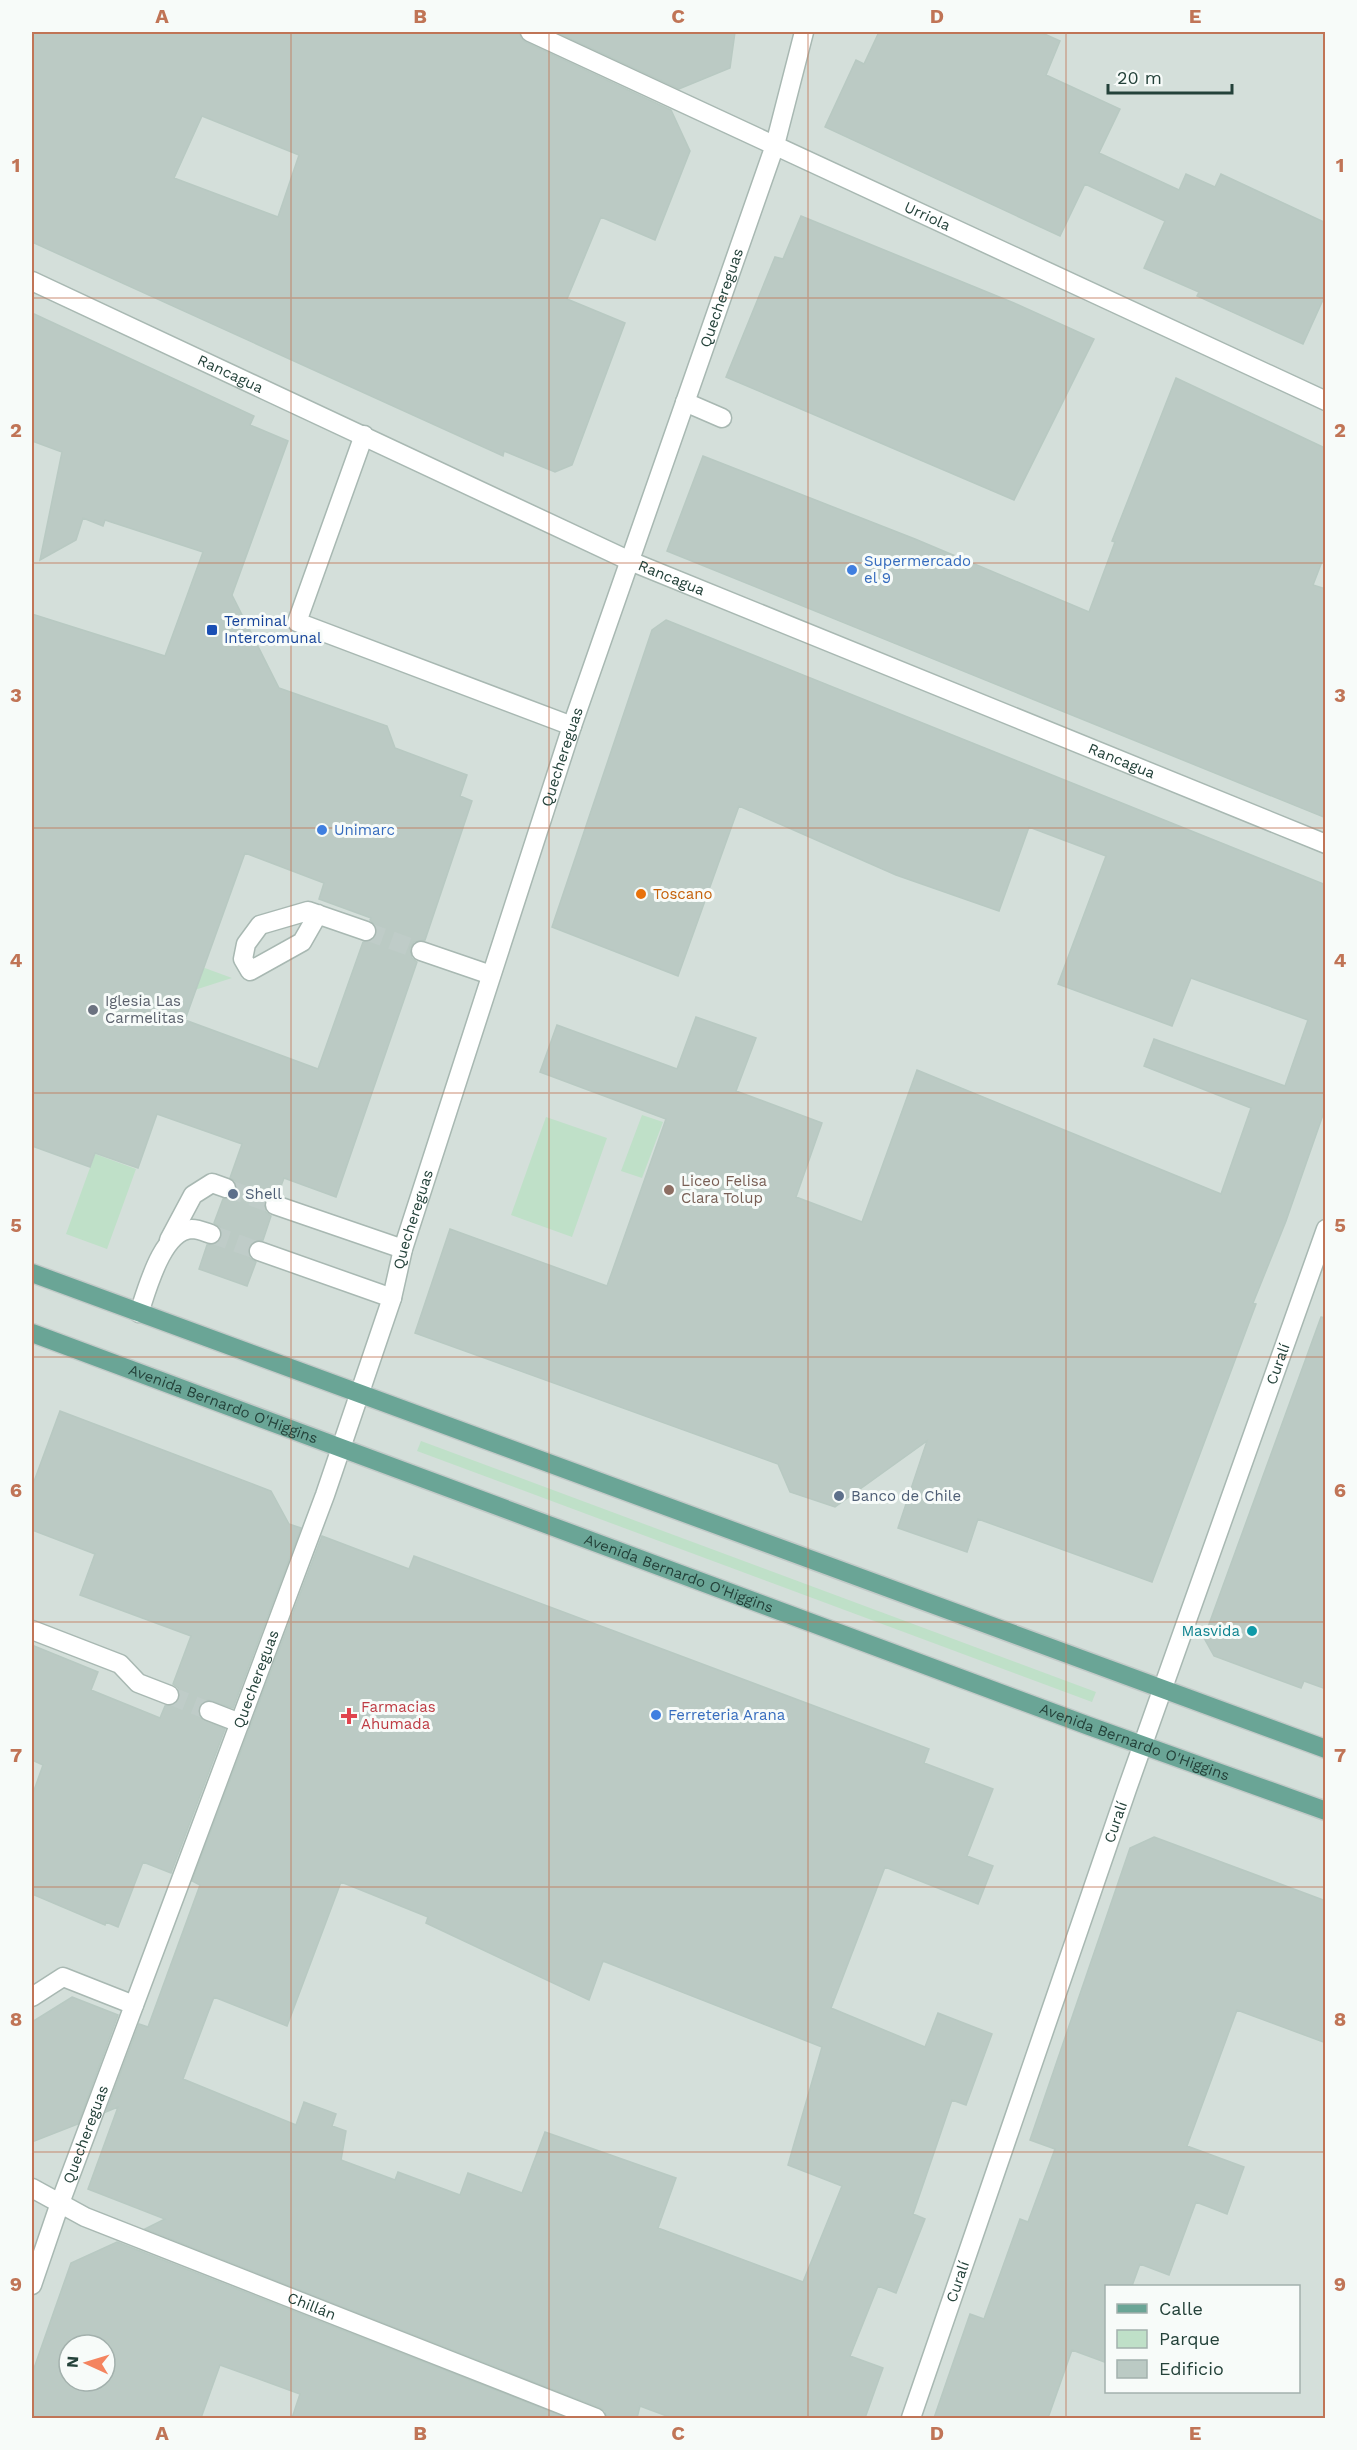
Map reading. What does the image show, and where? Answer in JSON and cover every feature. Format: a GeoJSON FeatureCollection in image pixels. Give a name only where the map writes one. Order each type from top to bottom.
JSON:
{"type":"FeatureCollection","features":[{"type":"Feature","properties":{"kind":"main road"},"geometry":{"type":"LineString","coordinates":[[32,1273],[1326,1749]]}},
{"type":"Feature","properties":{"kind":"main road","name":"Avenida Bernardo O'Higgins"},"geometry":{"type":"LineString","coordinates":[[32,1333],[1326,1811]]}},
{"type":"Feature","properties":{"kind":"street","name":"Urriola"},"geometry":{"type":"LineString","coordinates":[[530,32],[1326,401]]}},
{"type":"Feature","properties":{"kind":"street","name":"Quechereguas"},"geometry":{"type":"LineString","coordinates":[[32,2285],[60,2203],[342,1448],[392,1298],[403,1249],[572,726],[775,145],[804,32]]}},
{"type":"Feature","properties":{"kind":"street","name":"Rancagua"},"geometry":{"type":"LineString","coordinates":[[32,281],[630,561],[1326,844]]}},
{"type":"Feature","properties":{"kind":"street"},"geometry":{"type":"LineString","coordinates":[[686,402],[722,418]]}},
{"type":"Feature","properties":{"kind":"street"},"geometry":{"type":"LineString","coordinates":[[364,435],[297,622],[572,726]]}},
{"type":"Feature","properties":{"kind":"street"},"geometry":{"type":"LineString","coordinates":[[318,914],[366,931]]}},
{"type":"Feature","properties":{"kind":"street"},"geometry":{"type":"LineString","coordinates":[[421,951],[491,975]]}},
{"type":"Feature","properties":{"kind":"street"},"geometry":{"type":"LineString","coordinates":[[139,1313],[154,1270],[193,1195],[212,1183],[226,1188]]}},
{"type":"Feature","properties":{"kind":"street"},"geometry":{"type":"LineString","coordinates":[[275,1205],[403,1249]]}},
{"type":"Feature","properties":{"kind":"street"},"geometry":{"type":"LineString","coordinates":[[164,1250],[180,1233],[192,1229],[211,1234]]}},
{"type":"Feature","properties":{"kind":"street","name":"Curalí"},"geometry":{"type":"LineString","coordinates":[[911,2418],[1143,1744],[1326,1229]]}},
{"type":"Feature","properties":{"kind":"street"},"geometry":{"type":"LineString","coordinates":[[259,1251],[392,1298]]}},
{"type":"Feature","properties":{"kind":"street"},"geometry":{"type":"LineString","coordinates":[[32,1630],[120,1664],[138,1683],[169,1695]]}},
{"type":"Feature","properties":{"kind":"street"},"geometry":{"type":"LineString","coordinates":[[209,1711],[240,1723]]}},
{"type":"Feature","properties":{"kind":"street"},"geometry":{"type":"LineString","coordinates":[[32,1997],[63,1977],[134,2005]]}},
{"type":"Feature","properties":{"kind":"street","name":"Chillán"},"geometry":{"type":"LineString","coordinates":[[32,2188],[85,2217],[596,2418]]}},
{"type":"Feature","properties":{"kind":"shaded area"},"geometry":{"type":"Polygon","coordinates":[[[32,32],[1325,32],[1325,2418],[32,2418],[32,32]]]}},
{"type":"Feature","properties":{"kind":"green space"},"geometry":{"type":"Polygon","coordinates":[[[183,960],[232,978],[179,995],[183,960]]]}},
{"type":"Feature","properties":{"kind":"green space"},"geometry":{"type":"Polygon","coordinates":[[[642,1115],[663,1122],[642,1178],[621,1171],[642,1115]]]}},
{"type":"Feature","properties":{"kind":"green space"},"geometry":{"type":"Polygon","coordinates":[[[546,1117],[607,1138],[572,1237],[511,1215],[546,1117]]]}},
{"type":"Feature","properties":{"kind":"green space"},"geometry":{"type":"Polygon","coordinates":[[[95,1154],[136,1169],[107,1249],[66,1234],[95,1154]]]}},
{"type":"Feature","properties":{"kind":"green space"},"geometry":{"type":"Polygon","coordinates":[[[421,1441],[1096,1692],[1092,1702],[417,1451],[421,1441]]]}},
{"type":"Feature","properties":{"kind":"building"},"geometry":{"type":"Polygon","coordinates":[[[32,32],[519,32],[525,42],[671,110],[690,151],[655,240],[601,217],[567,299],[625,323],[572,465],[555,472],[504,451],[503,456],[32,242],[32,32]],[[202,116],[174,178],[278,217],[299,155],[202,116]]]}},
{"type":"Feature","properties":{"kind":"building"},"geometry":{"type":"Polygon","coordinates":[[[556,32],[735,32],[730,68],[679,89],[556,32]]]}},
{"type":"Feature","properties":{"kind":"building"},"geometry":{"type":"Polygon","coordinates":[[[879,32],[1040,32],[1060,41],[1046,75],[1120,109],[1099,153],[1179,190],[1186,174],[1215,187],[1221,174],[1326,223],[1326,293],[1303,344],[1197,296],[1199,292],[1144,268],[1165,221],[1085,184],[1060,236],[825,127],[856,60],[864,64],[879,32]]]}},
{"type":"Feature","properties":{"kind":"building"},"geometry":{"type":"Polygon","coordinates":[[[801,216],[1014,303],[1094,339],[1014,500],[726,377],[775,257],[783,259],[801,216]]]}},
{"type":"Feature","properties":{"kind":"building"},"geometry":{"type":"Polygon","coordinates":[[[32,313],[254,416],[250,425],[288,441],[232,595],[279,688],[387,726],[395,748],[467,775],[460,796],[472,801],[425,940],[414,942],[410,948],[412,958],[417,962],[336,1197],[284,1178],[278,1194],[268,1196],[264,1202],[266,1212],[271,1216],[263,1240],[252,1242],[248,1248],[250,1258],[256,1262],[247,1286],[199,1269],[207,1245],[218,1243],[222,1237],[220,1227],[214,1223],[223,1199],[233,1197],[237,1191],[235,1181],[230,1178],[242,1144],[157,1114],[138,1168],[95,1153],[90,1167],[32,1146],[32,614],[165,656],[203,552],[105,520],[103,526],[83,518],[76,540],[40,560],[62,452],[32,441],[32,313]],[[245,853],[185,1020],[318,1069],[363,942],[374,939],[377,928],[370,920],[371,918],[319,899],[324,883],[245,853]]]}},
{"type":"Feature","properties":{"kind":"building"},"geometry":{"type":"Polygon","coordinates":[[[1176,378],[1325,448],[1326,551],[1313,585],[1326,589],[1326,818],[667,551],[703,456],[915,539],[1089,612],[1115,542],[1112,541],[1176,378]]]}},
{"type":"Feature","properties":{"kind":"building"},"geometry":{"type":"Polygon","coordinates":[[[666,620],[1326,885],[1326,1106],[1286,1221],[1253,1303],[1256,1304],[1152,1582],[978,1519],[967,1552],[898,1528],[927,1441],[835,1507],[790,1492],[778,1464],[415,1333],[450,1229],[607,1286],[666,1119],[540,1072],[557,1025],[677,1069],[696,1017],[756,1038],[736,1091],[822,1123],[796,1197],[862,1222],[917,1070],[1221,1194],[1251,1108],[1144,1066],[1154,1039],[1285,1086],[1308,1020],[1191,978],[1172,1026],[1058,984],[1106,856],[1029,827],[999,911],[896,875],[739,806],[678,976],[552,927],[652,630],[666,620]]]}},
{"type":"Feature","properties":{"kind":"building"},"geometry":{"type":"Polygon","coordinates":[[[1321,1317],[1326,1318],[1326,1689],[1304,1681],[1301,1688],[1214,1656],[1204,1638],[1321,1317]]]}},
{"type":"Feature","properties":{"kind":"building"},"geometry":{"type":"Polygon","coordinates":[[[60,1411],[271,1491],[289,1524],[301,1528],[233,1708],[208,1700],[202,1702],[198,1708],[201,1718],[225,1729],[171,1873],[143,1862],[118,1927],[106,1922],[105,1925],[32,1894],[32,1796],[43,1765],[32,1760],[32,1645],[98,1672],[91,1690],[160,1718],[165,1706],[176,1704],[180,1698],[178,1688],[173,1684],[191,1636],[80,1595],[95,1554],[32,1530],[32,1487],[60,1411]]]}},
{"type":"Feature","properties":{"kind":"building"},"geometry":{"type":"Polygon","coordinates":[[[322,1536],[409,1569],[414,1556],[929,1749],[924,1763],[993,1789],[967,1856],[993,1866],[978,1904],[885,1867],[831,2008],[925,2047],[938,2013],[992,2034],[966,2105],[952,2100],[913,2214],[925,2219],[896,2293],[878,2286],[850,2356],[883,2368],[865,2418],[672,2418],[640,2406],[637,2418],[607,2418],[605,2411],[600,2408],[145,2229],[165,2219],[88,2189],[118,2107],[106,2112],[139,2024],[148,2027],[200,1885],[192,1881],[322,1536]],[[341,1882],[287,2026],[214,1997],[183,2079],[296,2125],[304,2102],[336,2114],[332,2126],[346,2131],[341,2160],[395,2180],[398,2172],[460,2195],[468,2173],[522,2193],[545,2132],[676,2178],[658,2228],[803,2282],[842,2186],[788,2165],[822,2047],[603,1961],[589,2000],[426,1923],[428,1917],[341,1882]]]}},
{"type":"Feature","properties":{"kind":"building"},"geometry":{"type":"Polygon","coordinates":[[[1154,1837],[1326,1901],[1326,2043],[1237,2010],[1187,2146],[1244,2167],[1227,2214],[1196,2202],[1169,2275],[1140,2264],[1132,2285],[1105,2285],[1105,2362],[1072,2350],[1048,2418],[934,2418],[970,2314],[984,2319],[1020,2219],[1028,2222],[1055,2149],[1030,2140],[1130,1848],[1154,1837]]]}},
{"type":"Feature","properties":{"kind":"building"},"geometry":{"type":"Polygon","coordinates":[[[72,1997],[118,2015],[78,2124],[32,2142],[32,2022],[72,1997]]]}},
{"type":"Feature","properties":{"kind":"building"},"geometry":{"type":"Polygon","coordinates":[[[117,2242],[567,2418],[292,2418],[300,2394],[220,2365],[201,2418],[32,2418],[32,2374],[71,2263],[117,2242]]]}},
{"type":"Feature","properties":{"kind":"tunnel"},"geometry":{"type":"LineString","coordinates":[[366,931],[421,951]]}},
{"type":"Feature","properties":{"kind":"tunnel"},"geometry":{"type":"LineString","coordinates":[[226,1188],[275,1205]]}},
{"type":"Feature","properties":{"kind":"tunnel"},"geometry":{"type":"LineString","coordinates":[[211,1234],[259,1251]]}},
{"type":"Feature","properties":{"kind":"tunnel"},"geometry":{"type":"LineString","coordinates":[[169,1695],[209,1711]]}},
{"type":"Feature","properties":{"kind":"place","name":"Supermercado el 9"},"geometry":{"type":"Point","coordinates":[852,570]}},
{"type":"Feature","properties":{"kind":"place","name":"Terminal Intercomunal"},"geometry":{"type":"Point","coordinates":[212,630]}},
{"type":"Feature","properties":{"kind":"place","name":"Unimarc"},"geometry":{"type":"Point","coordinates":[322,830]}},
{"type":"Feature","properties":{"kind":"place","name":"Toscano"},"geometry":{"type":"Point","coordinates":[641,894]}},
{"type":"Feature","properties":{"kind":"place","name":"Iglesia Las Carmelitas"},"geometry":{"type":"Point","coordinates":[93,1010]}},
{"type":"Feature","properties":{"kind":"place","name":"Liceo Felisa Clara Tolup"},"geometry":{"type":"Point","coordinates":[669,1190]}},
{"type":"Feature","properties":{"kind":"place","name":"Shell"},"geometry":{"type":"Point","coordinates":[233,1194]}},
{"type":"Feature","properties":{"kind":"place","name":"Banco de Chile"},"geometry":{"type":"Point","coordinates":[839,1496]}},
{"type":"Feature","properties":{"kind":"place","name":"Masvida"},"geometry":{"type":"Point","coordinates":[1252,1631]}},
{"type":"Feature","properties":{"kind":"place","name":"Ferreteria Arana"},"geometry":{"type":"Point","coordinates":[656,1715]}},
{"type":"Feature","properties":{"kind":"place","name":"Farmacias Ahumada"},"geometry":{"type":"Point","coordinates":[349,1716]}}]}
